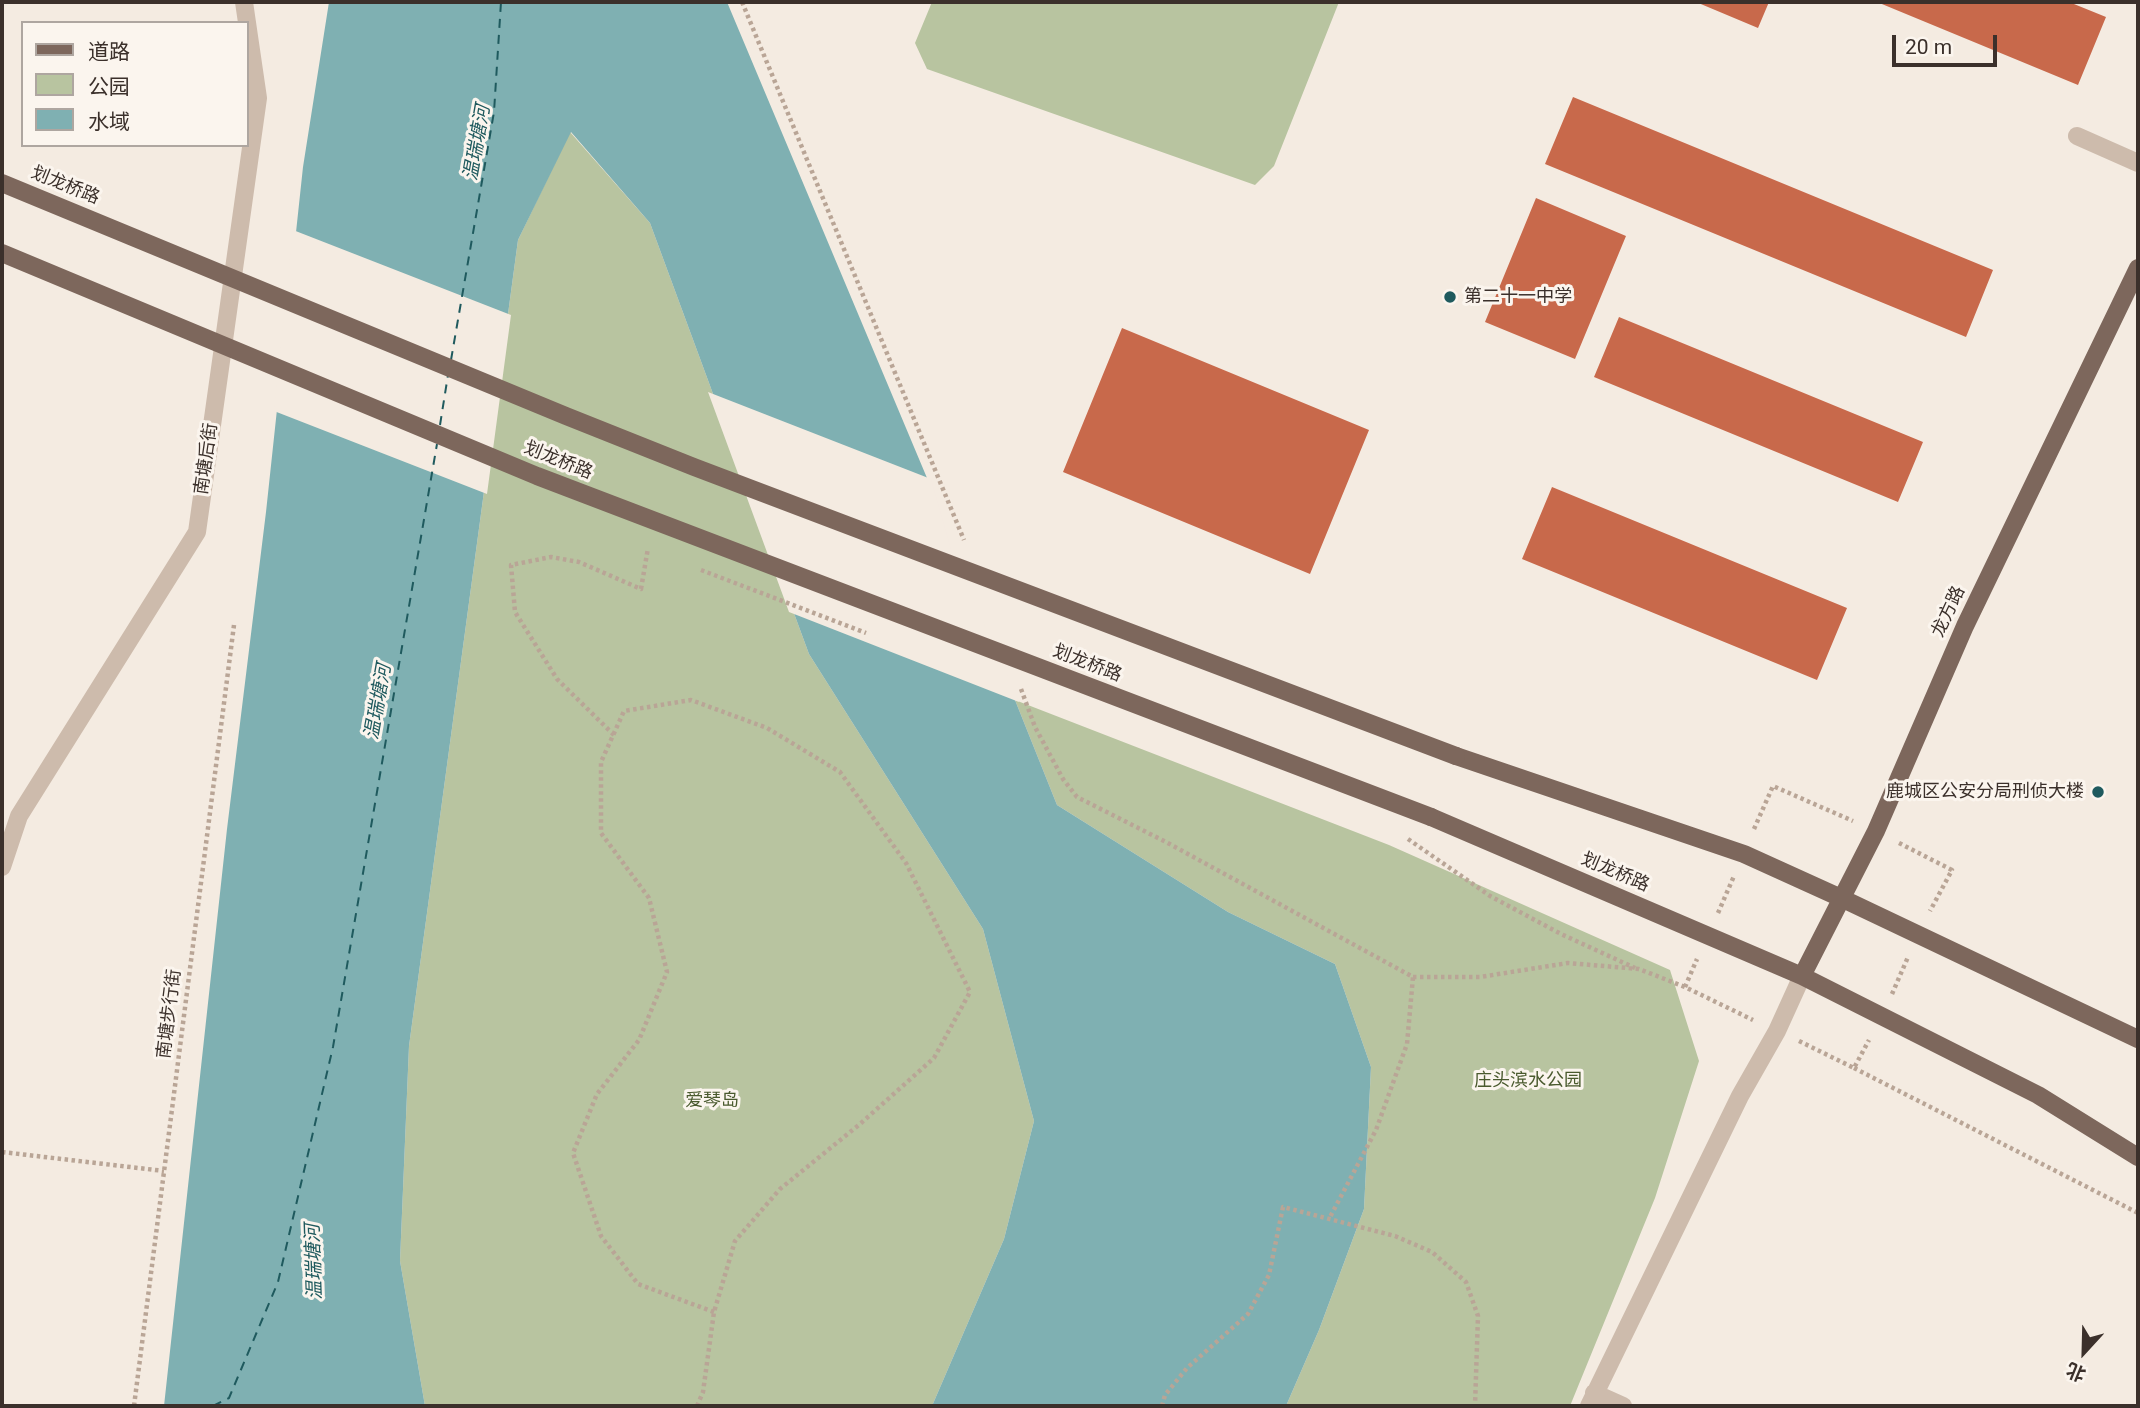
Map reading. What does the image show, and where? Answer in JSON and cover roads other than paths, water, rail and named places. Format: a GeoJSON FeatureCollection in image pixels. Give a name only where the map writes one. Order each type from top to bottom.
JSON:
{"type":"FeatureCollection","features":[{"type":"Feature","properties":{"kind":"main road","name":"划龙桥路"},"geometry":{"type":"LineString","coordinates":[[2,183],[630,441],[1456,756],[1744,854],[2138,1039]]}},
{"type":"Feature","properties":{"kind":"main road","name":"划龙桥路"},"geometry":{"type":"LineString","coordinates":[[2,253],[550,481],[1430,817],[1802,976],[2038,1095],[2138,1157]]}},
{"type":"Feature","properties":{"kind":"main road","name":"龙方路"},"geometry":{"type":"LineString","coordinates":[[1802,976],[1876,831],[1965,626],[2138,268]]}},
{"type":"Feature","properties":{"kind":"street","name":"南塘后街"},"geometry":{"type":"LineString","coordinates":[[244,2],[247,21]]}},
{"type":"Feature","properties":{"kind":"street","name":"南塘后街"},"geometry":{"type":"LineString","coordinates":[[2,867],[19,816],[197,532],[258,98],[248,29]]}},
{"type":"Feature","properties":{"kind":"street"},"geometry":{"type":"LineString","coordinates":[[2077,136],[2138,163]]}},
{"type":"Feature","properties":{"kind":"street"},"geometry":{"type":"LineString","coordinates":[[1623,1406],[1592,1400],[1740,1096],[1777,1031],[1802,976]]}},
{"type":"Feature","properties":{"kind":"water","name":"温瑞塘河"},"geometry":{"type":"Polygon","coordinates":[[[329,2],[727,2],[927,478],[949,557],[1015,700],[1057,805],[1228,912],[1335,964],[1371,1067],[1364,1209],[1319,1330],[1286,1406],[932,1406],[1004,1239],[1034,1121],[983,929],[809,654],[650,223],[571,132],[518,240],[409,1046],[400,1261],[425,1406],[164,1406],[303,167],[329,2]]]}},
{"type":"Feature","properties":{"kind":"place","name":"第二十一中学"},"geometry":{"type":"Point","coordinates":[1450,297]}},
{"type":"Feature","properties":{"kind":"place","name":"鹿城区公安分局刑侦大楼"},"geometry":{"type":"Point","coordinates":[2098,792]}},
{"type":"Feature","properties":{"kind":"park label","name":"庄头滨水公园"},"geometry":{"type":"Point","coordinates":[1528,1081]}},
{"type":"Feature","properties":{"kind":"park label","name":"爱琴岛"},"geometry":{"type":"Point","coordinates":[712,1101]}}]}
